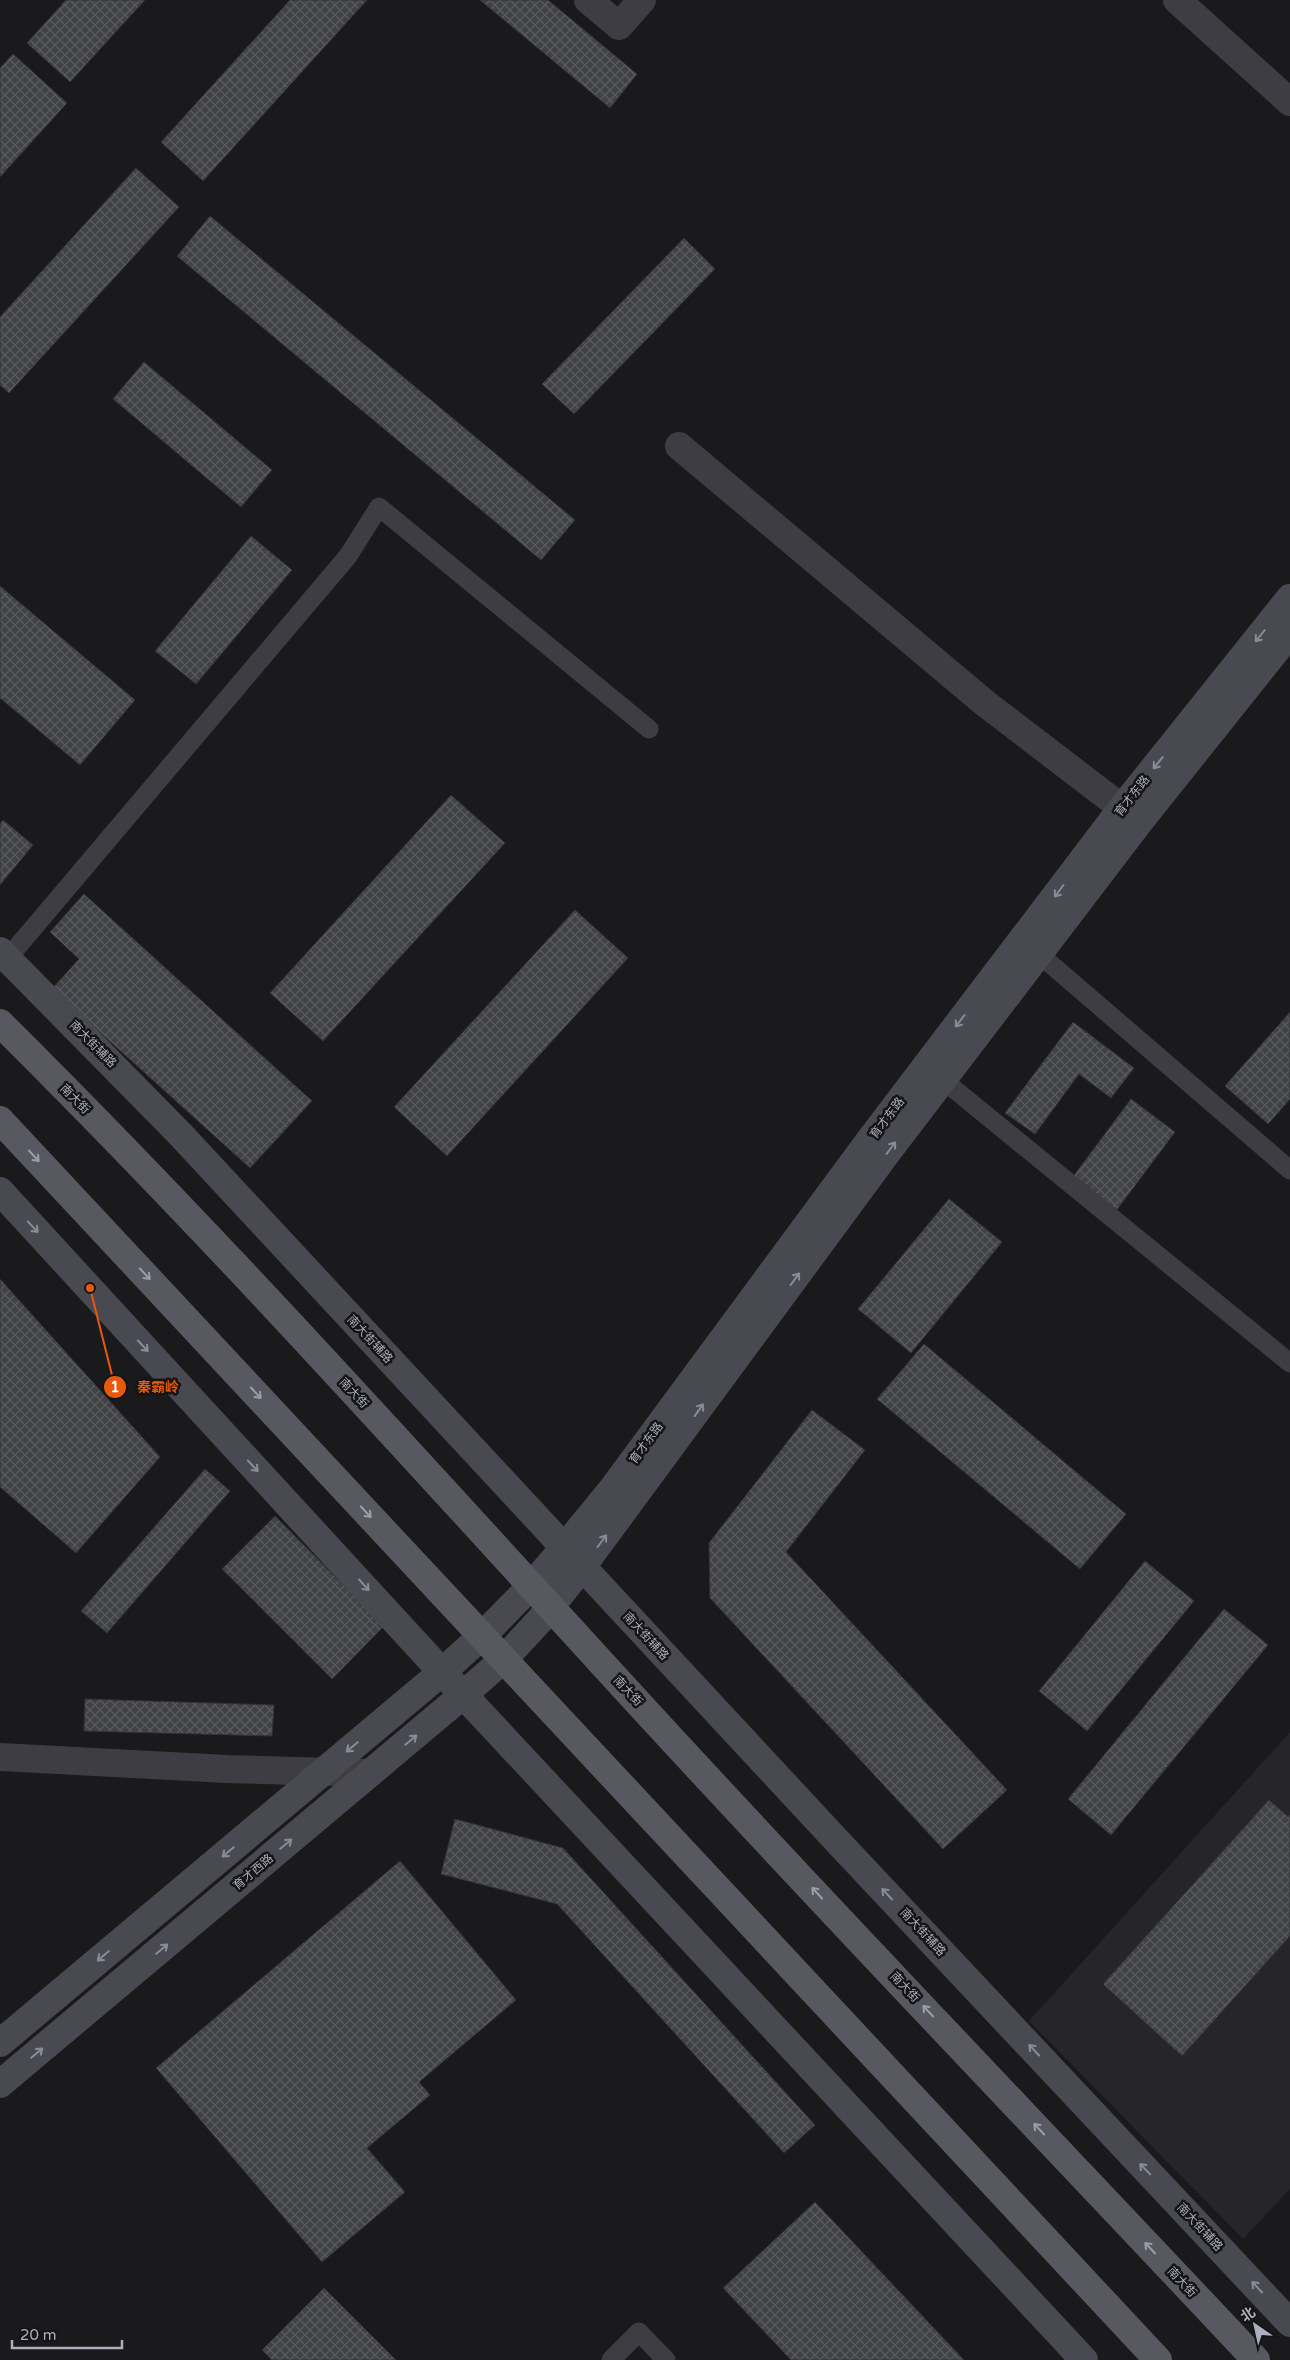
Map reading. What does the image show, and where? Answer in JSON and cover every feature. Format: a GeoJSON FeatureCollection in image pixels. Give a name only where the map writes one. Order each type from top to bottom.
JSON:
{"type":"FeatureCollection","features":[{"type":"Feature","properties":{"kind":"main road","name":"南大街"},"geometry":{"type":"LineString","coordinates":[[0,1022],[131,1155],[281,1313],[640,1705],[1256,2360]]}},
{"type":"Feature","properties":{"kind":"main road"},"geometry":{"type":"LineString","coordinates":[[0,1120],[1158,2360]]}},
{"type":"Feature","properties":{"kind":"street"},"geometry":{"type":"LineString","coordinates":[[588,0],[619,26],[642,0]]}},
{"type":"Feature","properties":{"kind":"street"},"geometry":{"type":"LineString","coordinates":[[1177,0],[1290,102]]}},
{"type":"Feature","properties":{"kind":"street"},"geometry":{"type":"LineString","coordinates":[[679,446],[986,704],[1122,808]]}},
{"type":"Feature","properties":{"kind":"street","name":"育才东路"},"geometry":{"type":"LineString","coordinates":[[504,1659],[551,1607],[573,1558],[613,1488],[869,1141],[1122,808],[1290,598]]}},
{"type":"Feature","properties":{"kind":"street","name":"育才东路"},"geometry":{"type":"LineString","coordinates":[[482,1636],[531,1586],[573,1558],[943,1080],[1140,821],[1290,633]]}},
{"type":"Feature","properties":{"kind":"street","name":"南大街辅路"},"geometry":{"type":"LineString","coordinates":[[4,955],[181,1135],[573,1558],[1290,2323]]}},
{"type":"Feature","properties":{"kind":"street"},"geometry":{"type":"LineString","coordinates":[[0,1191],[463,1695],[1084,2360]]}},
{"type":"Feature","properties":{"kind":"street"},"geometry":{"type":"LineString","coordinates":[[0,2043],[442,1672],[482,1636]]}},
{"type":"Feature","properties":{"kind":"street","name":"育才西路"},"geometry":{"type":"LineString","coordinates":[[0,2084],[504,1659]]}},
{"type":"Feature","properties":{"kind":"street"},"geometry":{"type":"LineString","coordinates":[[0,1757],[370,1773]]}},
{"type":"Feature","properties":{"kind":"lane"},"geometry":{"type":"LineString","coordinates":[[4,955],[348,556],[379,507],[650,729]]}},
{"type":"Feature","properties":{"kind":"lane"},"geometry":{"type":"LineString","coordinates":[[1039,954],[1290,1170]]}},
{"type":"Feature","properties":{"kind":"lane"},"geometry":{"type":"LineString","coordinates":[[943,1080],[1290,1363]]}},
{"type":"Feature","properties":{"kind":"lane"},"geometry":{"type":"LineString","coordinates":[[611,2360],[638,2332],[666,2360]]}},
{"type":"Feature","properties":{"kind":"shaded area"},"geometry":{"type":"Polygon","coordinates":[[[1290,1732],[1290,2189],[1243,2239],[1029,2021],[1290,1732]]]}},
{"type":"Feature","properties":{"kind":"building"},"geometry":{"type":"Polygon","coordinates":[[[66,0],[145,0],[70,82],[27,43],[66,0]]]}},
{"type":"Feature","properties":{"kind":"building"},"geometry":{"type":"Polygon","coordinates":[[[290,0],[367,0],[203,181],[161,142],[290,0]]]}},
{"type":"Feature","properties":{"kind":"building"},"geometry":{"type":"Polygon","coordinates":[[[480,0],[548,0],[637,74],[610,108],[480,0]]]}},
{"type":"Feature","properties":{"kind":"building"},"geometry":{"type":"Polygon","coordinates":[[[13,54],[67,103],[0,177],[0,68],[13,54]]]}},
{"type":"Feature","properties":{"kind":"building"},"geometry":{"type":"Polygon","coordinates":[[[136,168],[179,207],[9,393],[0,385],[0,317],[136,168]]]}},
{"type":"Feature","properties":{"kind":"building"},"geometry":{"type":"Polygon","coordinates":[[[210,216],[575,520],[541,560],[177,256],[210,216]]]}},
{"type":"Feature","properties":{"kind":"building"},"geometry":{"type":"Polygon","coordinates":[[[684,238],[715,269],[574,414],[542,384],[684,238]]]}},
{"type":"Feature","properties":{"kind":"building"},"geometry":{"type":"Polygon","coordinates":[[[144,362],[272,470],[241,507],[113,399],[144,362]]]}},
{"type":"Feature","properties":{"kind":"building"},"geometry":{"type":"Polygon","coordinates":[[[251,536],[292,570],[196,684],[155,651],[251,536]]]}},
{"type":"Feature","properties":{"kind":"building"},"geometry":{"type":"Polygon","coordinates":[[[0,586],[135,700],[80,765],[0,698],[0,586]]]}},
{"type":"Feature","properties":{"kind":"building"},"geometry":{"type":"Polygon","coordinates":[[[451,795],[505,843],[323,1041],[270,993],[451,795]]]}},
{"type":"Feature","properties":{"kind":"building"},"geometry":{"type":"Polygon","coordinates":[[[3,820],[33,845],[0,885],[0,824],[3,820]]]}},
{"type":"Feature","properties":{"kind":"building"},"geometry":{"type":"Polygon","coordinates":[[[84,894],[312,1101],[250,1168],[52,989],[79,959],[50,932],[84,894]]]}},
{"type":"Feature","properties":{"kind":"building"},"geometry":{"type":"Polygon","coordinates":[[[575,910],[628,958],[447,1156],[394,1107],[575,910]]]}},
{"type":"Feature","properties":{"kind":"building"},"geometry":{"type":"Polygon","coordinates":[[[1290,1012],[1290,1099],[1268,1124],[1225,1086],[1290,1012]]]}},
{"type":"Feature","properties":{"kind":"building"},"geometry":{"type":"Polygon","coordinates":[[[1073,1022],[1134,1068],[1111,1098],[1079,1074],[1035,1134],[1005,1113],[1073,1022]]]}},
{"type":"Feature","properties":{"kind":"building"},"geometry":{"type":"Polygon","coordinates":[[[1131,1099],[1175,1132],[1116,1211],[1072,1178],[1131,1099]]]}},
{"type":"Feature","properties":{"kind":"building"},"geometry":{"type":"Polygon","coordinates":[[[949,1199],[1002,1242],[911,1353],[858,1309],[949,1199]]]}},
{"type":"Feature","properties":{"kind":"building"},"geometry":{"type":"Polygon","coordinates":[[[0,1279],[160,1457],[76,1553],[0,1487],[0,1279]]]}},
{"type":"Feature","properties":{"kind":"building"},"geometry":{"type":"Polygon","coordinates":[[[924,1344],[1126,1514],[1080,1569],[877,1399],[924,1344]]]}},
{"type":"Feature","properties":{"kind":"building"},"geometry":{"type":"Polygon","coordinates":[[[812,1410],[865,1450],[786,1552],[1007,1790],[943,1849],[710,1598],[709,1543],[812,1410]]]}},
{"type":"Feature","properties":{"kind":"building"},"geometry":{"type":"Polygon","coordinates":[[[205,1469],[230,1491],[107,1633],[81,1611],[205,1469]]]}},
{"type":"Feature","properties":{"kind":"building"},"geometry":{"type":"Polygon","coordinates":[[[275,1516],[384,1626],[332,1679],[222,1569],[275,1516]]]}},
{"type":"Feature","properties":{"kind":"building"},"geometry":{"type":"Polygon","coordinates":[[[1145,1561],[1194,1601],[1087,1731],[1039,1691],[1145,1561]]]}},
{"type":"Feature","properties":{"kind":"building"},"geometry":{"type":"Polygon","coordinates":[[[1224,1609],[1268,1645],[1111,1835],[1068,1799],[1224,1609]]]}},
{"type":"Feature","properties":{"kind":"building"},"geometry":{"type":"Polygon","coordinates":[[[85,1699],[274,1705],[272,1736],[84,1731],[85,1699]]]}},
{"type":"Feature","properties":{"kind":"building"},"geometry":{"type":"Polygon","coordinates":[[[1269,1800],[1288,1817],[1290,1815],[1290,1936],[1182,2056],[1103,1984],[1269,1800]]]}},
{"type":"Feature","properties":{"kind":"building"},"geometry":{"type":"Polygon","coordinates":[[[455,1819],[563,1848],[815,2125],[784,2153],[557,1904],[441,1874],[455,1819]]]}},
{"type":"Feature","properties":{"kind":"building"},"geometry":{"type":"Polygon","coordinates":[[[400,1861],[516,2000],[419,2082],[430,2095],[367,2148],[405,2192],[322,2262],[156,2068],[400,1861]]]}},
{"type":"Feature","properties":{"kind":"building"},"geometry":{"type":"Polygon","coordinates":[[[815,2202],[964,2360],[791,2360],[723,2288],[815,2202]]]}},
{"type":"Feature","properties":{"kind":"building"},"geometry":{"type":"Polygon","coordinates":[[[324,2288],[396,2360],[272,2360],[262,2350],[324,2288]]]}},
{"type":"Feature","properties":{"kind":"place","name":"秦霸岭"},"geometry":{"type":"Point","coordinates":[90,1288]}}]}
